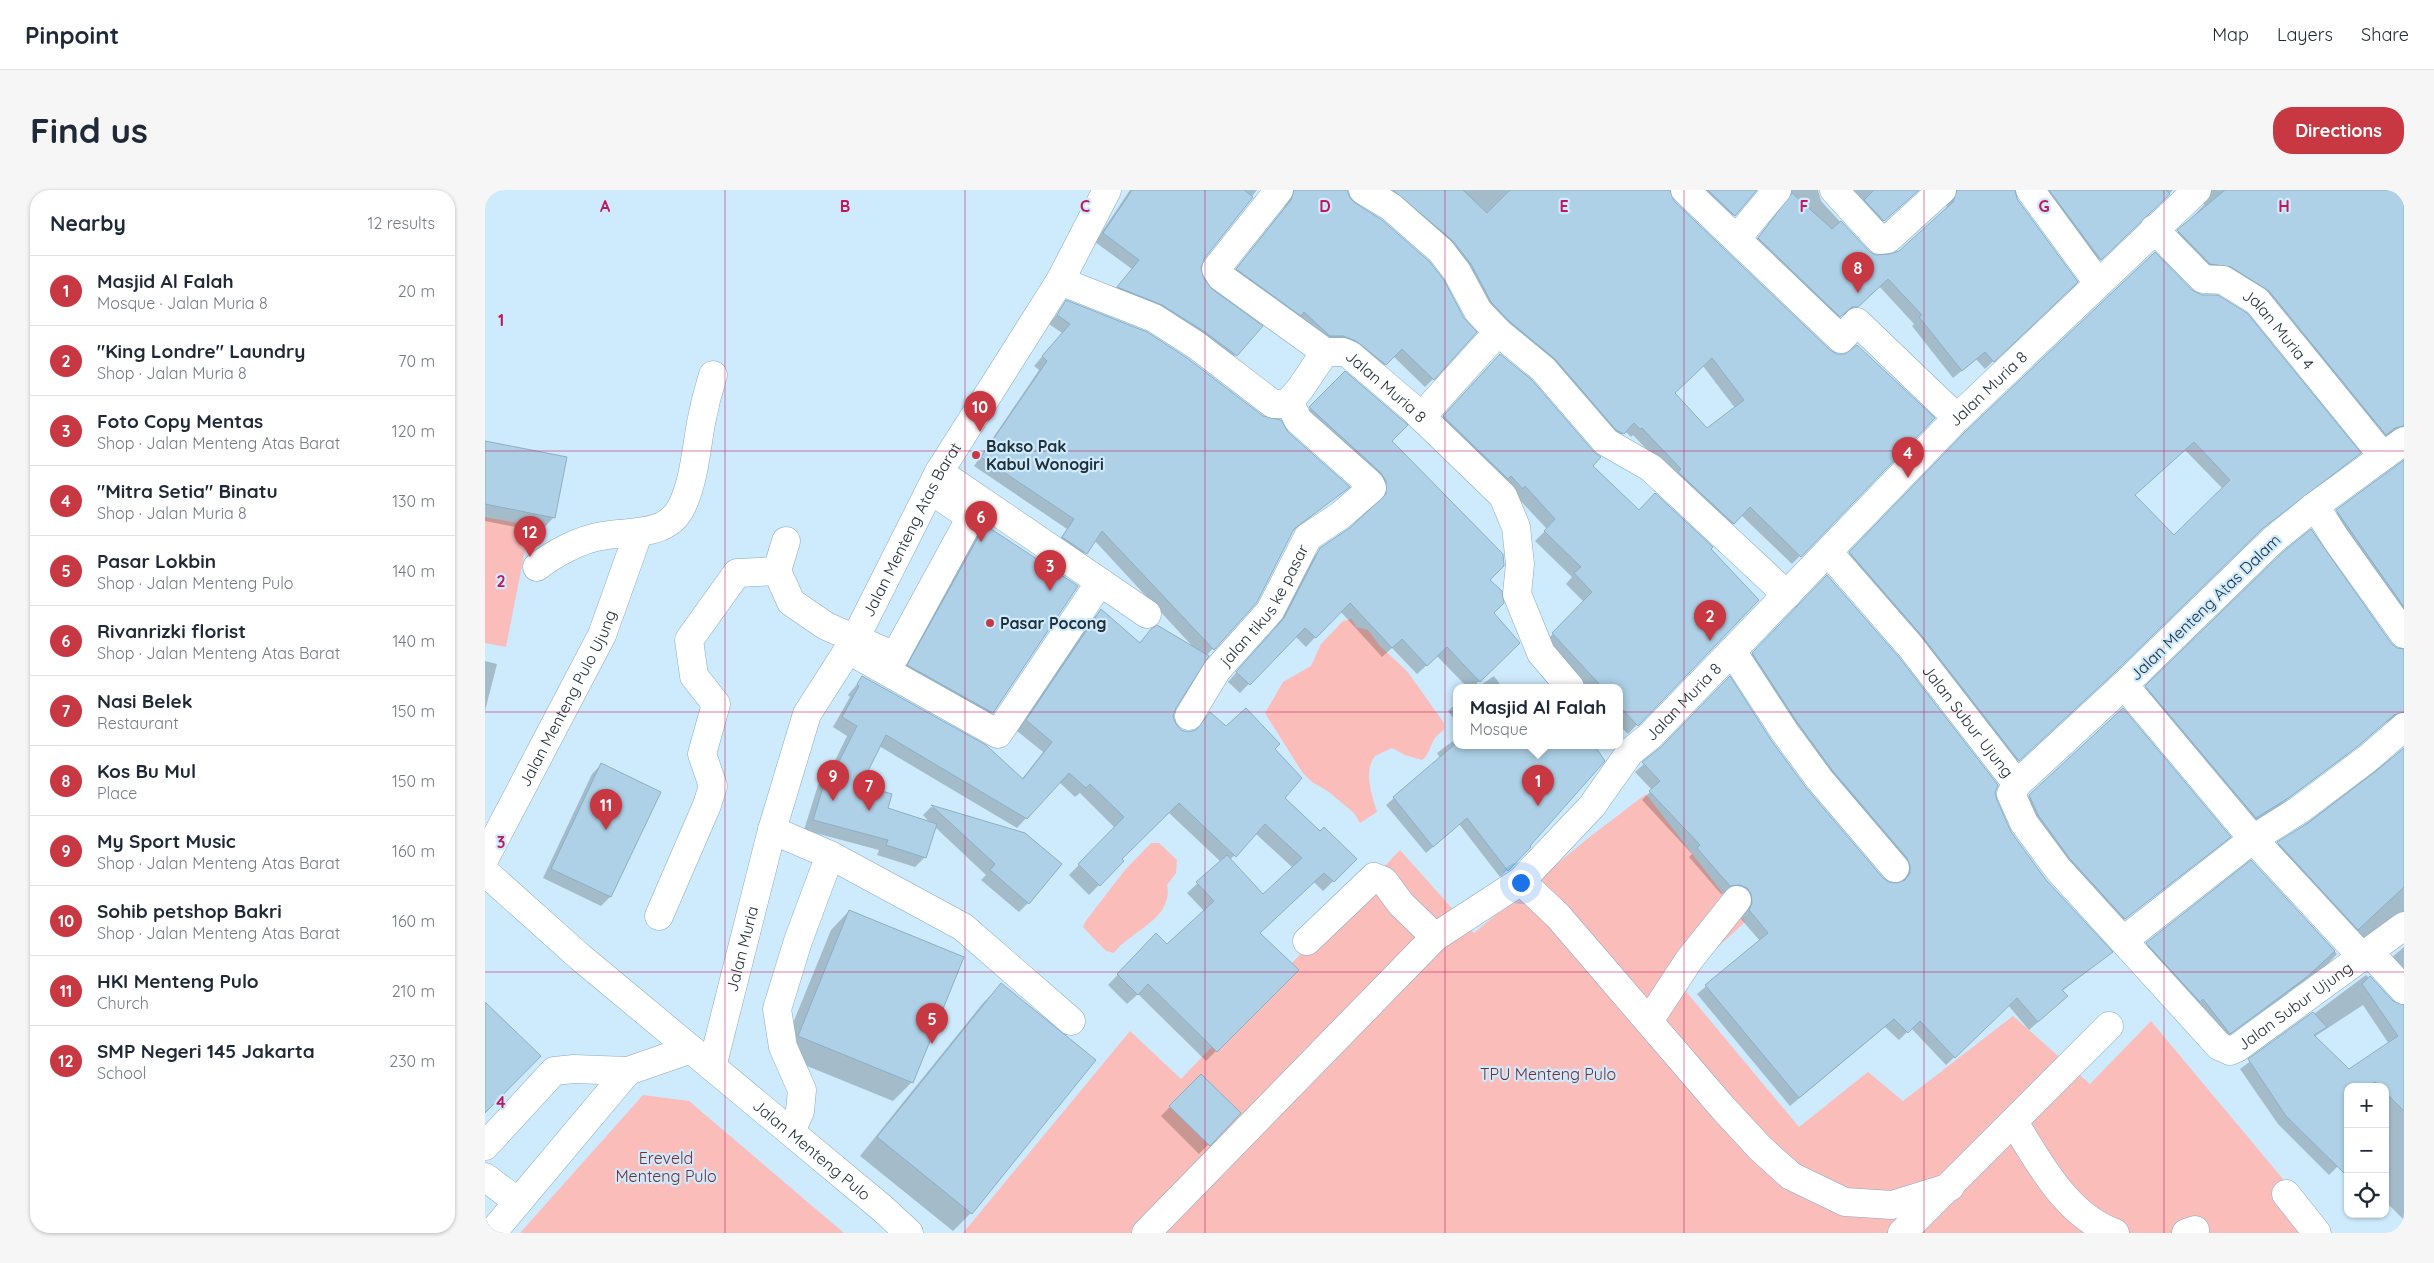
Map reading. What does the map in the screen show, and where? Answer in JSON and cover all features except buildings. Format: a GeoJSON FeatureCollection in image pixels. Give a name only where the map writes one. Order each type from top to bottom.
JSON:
{"type":"FeatureCollection","features":[{"type":"Feature","properties":{"kind":"street","name":"Jalan Menteng Atas Barat"},"geometry":{"type":"LineString","coordinates":[[772,830],[807,714],[852,644],[935,481],[1060,281],[1107,190]]}},
{"type":"Feature","properties":{"kind":"street"},"geometry":{"type":"LineString","coordinates":[[1279,190],[1216,269],[1221,277],[1325,352]]}},
{"type":"Feature","properties":{"kind":"street"},"geometry":{"type":"LineString","coordinates":[[1363,190],[1391,207],[1441,251],[1457,272],[1478,311],[1498,332],[1543,369],[1606,442],[1651,468],[1787,595]]}},
{"type":"Feature","properties":{"kind":"street"},"geometry":{"type":"LineString","coordinates":[[1685,190],[1841,339],[1857,322],[1957,418]]}},
{"type":"Feature","properties":{"kind":"street"},"geometry":{"type":"LineString","coordinates":[[1737,238],[1777,190]]}},
{"type":"Feature","properties":{"kind":"street"},"geometry":{"type":"LineString","coordinates":[[1834,190],[1880,240],[1887,239],[1942,190]]}},
{"type":"Feature","properties":{"kind":"street"},"geometry":{"type":"LineString","coordinates":[[2030,190],[2098,283]]}},
{"type":"Feature","properties":{"kind":"street","name":"Jalan Muria 8"},"geometry":{"type":"LineString","coordinates":[[1147,1233],[1435,937],[1521,881],[1592,806],[1625,746],[1650,736],[1732,650],[1829,553],[1957,418],[2197,190]]}},
{"type":"Feature","properties":{"kind":"street","name":"Jalan Muria 4"},"geometry":{"type":"LineString","coordinates":[[2154,229],[2203,279],[2223,280],[2257,301],[2394,449]]}},
{"type":"Feature","properties":{"kind":"street"},"geometry":{"type":"LineString","coordinates":[[1060,281],[1154,318],[1196,345],[1273,404],[1287,404],[1289,401]]}},
{"type":"Feature","properties":{"kind":"street"},"geometry":{"type":"LineString","coordinates":[[1421,417],[1498,332]]}},
{"type":"Feature","properties":{"kind":"street","name":"Jalan Muria 8"},"geometry":{"type":"LineString","coordinates":[[1289,401],[1325,352],[1343,352],[1351,355],[1421,417],[1503,496],[1516,527],[1520,564],[1517,594],[1541,653],[1567,684]]}},
{"type":"Feature","properties":{"kind":"street"},"geometry":{"type":"LineString","coordinates":[[537,567],[553,555],[621,535],[658,528],[680,509],[693,474],[703,414],[713,375]]}},
{"type":"Feature","properties":{"kind":"street","name":"jalan tikus ke pasar"},"geometry":{"type":"LineString","coordinates":[[1189,716],[1217,670],[1270,611],[1308,537],[1341,515],[1372,488],[1370,484],[1298,420],[1289,401]]}},
{"type":"Feature","properties":{"kind":"street","name":"Jalan Menteng Atas Dalam"},"geometry":{"type":"LineString","coordinates":[[2017,784],[2124,685],[2273,540],[2315,506],[2394,449]]}},
{"type":"Feature","properties":{"kind":"street"},"geometry":{"type":"LineString","coordinates":[[935,481],[1101,582],[1147,614]]}},
{"type":"Feature","properties":{"kind":"street"},"geometry":{"type":"LineString","coordinates":[[852,644],[895,656],[971,517],[935,481]]}},
{"type":"Feature","properties":{"kind":"street"},"geometry":{"type":"LineString","coordinates":[[2315,506],[2336,539],[2404,634]]}},
{"type":"Feature","properties":{"kind":"street","name":"Jalan Menteng Pulo Ujung"},"geometry":{"type":"LineString","coordinates":[[485,858],[602,635],[621,535]]}},
{"type":"Feature","properties":{"kind":"street"},"geometry":{"type":"LineString","coordinates":[[787,541],[777,571],[791,602],[852,644],[998,734],[1101,582]]}},
{"type":"Feature","properties":{"kind":"street","name":"Jalan Subur Ujung"},"geometry":{"type":"LineString","coordinates":[[1829,553],[1910,646],[2017,784],[2011,794],[2024,823],[2058,869],[2219,1046],[2229,1051],[2237,1048],[2366,956],[2404,926]]}},
{"type":"Feature","properties":{"kind":"street"},"geometry":{"type":"LineString","coordinates":[[659,916],[707,805],[713,786],[703,754],[715,704],[695,676],[689,640],[737,573],[777,571]]}},
{"type":"Feature","properties":{"kind":"street"},"geometry":{"type":"LineString","coordinates":[[1732,650],[1784,731],[1820,780],[1895,868]]}},
{"type":"Feature","properties":{"kind":"street","name":"Jalan Subur Ujung"},"geometry":{"type":"LineString","coordinates":[[2124,685],[2253,839],[2366,956]]}},
{"type":"Feature","properties":{"kind":"street"},"geometry":{"type":"LineString","coordinates":[[2124,940],[2253,839],[2299,810],[2404,727]]}},
{"type":"Feature","properties":{"kind":"street"},"geometry":{"type":"LineString","coordinates":[[772,830],[830,855],[963,928],[1071,1021]]}},
{"type":"Feature","properties":{"kind":"street","name":"Jalan Muria"},"geometry":{"type":"LineString","coordinates":[[712,1067],[772,830]]}},
{"type":"Feature","properties":{"kind":"street"},"geometry":{"type":"LineString","coordinates":[[791,1132],[800,1112],[802,1090],[783,1047],[777,1009],[798,941],[830,855]]}},
{"type":"Feature","properties":{"kind":"street"},"geometry":{"type":"LineString","coordinates":[[485,872],[712,1067]]}},
{"type":"Feature","properties":{"kind":"street"},"geometry":{"type":"LineString","coordinates":[[1307,941],[1374,877],[1379,877],[1384,881],[1401,904],[1435,937]]}},
{"type":"Feature","properties":{"kind":"street"},"geometry":{"type":"LineString","coordinates":[[1521,881],[1558,916],[1723,1108],[1760,1148],[1791,1176],[1845,1202],[1892,1205],[1950,1187]]}},
{"type":"Feature","properties":{"kind":"street"},"geometry":{"type":"LineString","coordinates":[[1649,1021],[1689,960],[1737,900]]}},
{"type":"Feature","properties":{"kind":"street"},"geometry":{"type":"LineString","coordinates":[[2366,956],[2404,990]]}},
{"type":"Feature","properties":{"kind":"street"},"geometry":{"type":"LineString","coordinates":[[1903,1233],[2109,1026]]}},
{"type":"Feature","properties":{"kind":"street"},"geometry":{"type":"LineString","coordinates":[[485,1146],[554,1071],[574,1069],[628,1071],[691,1049]]}},
{"type":"Feature","properties":{"kind":"street","name":"Jalan Menteng Pulo"},"geometry":{"type":"LineString","coordinates":[[712,1067],[882,1208],[909,1233]]}},
{"type":"Feature","properties":{"kind":"street"},"geometry":{"type":"LineString","coordinates":[[492,1233],[628,1071]]}},
{"type":"Feature","properties":{"kind":"street"},"geometry":{"type":"LineString","coordinates":[[2014,1122],[2041,1168],[2063,1194],[2088,1218],[2115,1233]]}},
{"type":"Feature","properties":{"kind":"street"},"geometry":{"type":"LineString","coordinates":[[485,1177],[519,1202]]}},
{"type":"Feature","properties":{"kind":"street"},"geometry":{"type":"LineString","coordinates":[[2286,1194],[2317,1233]]}},
{"type":"Feature","properties":{"kind":"green space"},"geometry":{"type":"Polygon","coordinates":[[[485,517],[530,525],[506,647],[485,643],[485,517]]]}},
{"type":"Feature","properties":{"kind":"green space"},"geometry":{"type":"Polygon","coordinates":[[[1352,619],[1356,627],[1368,630],[1380,646],[1407,671],[1444,723],[1444,730],[1435,738],[1428,753],[1422,760],[1405,755],[1392,748],[1375,756],[1371,762],[1369,776],[1377,812],[1360,823],[1354,813],[1329,792],[1312,782],[1302,772],[1265,713],[1283,682],[1311,666],[1321,644],[1343,621],[1352,619]]]}},
{"type":"Feature","properties":{"kind":"green space","name":"TPU Menteng Pulo"},"geometry":{"type":"Polygon","coordinates":[[[1646,794],[1745,922],[1679,983],[1799,1127],[1868,1072],[1903,1101],[2013,1016],[2090,1084],[2151,1021],[2328,1233],[963,1233],[1130,1031],[1181,1079],[1400,850],[1474,933],[1587,839],[1646,794]]]}},
{"type":"Feature","properties":{"kind":"green space"},"geometry":{"type":"Polygon","coordinates":[[[1151,843],[1159,843],[1177,860],[1176,873],[1167,885],[1167,897],[1164,907],[1158,916],[1121,945],[1114,953],[1106,951],[1083,927],[1085,922],[1125,870],[1151,843]]]}},
{"type":"Feature","properties":{"kind":"green space","name":"Ereveld Menteng Pulo"},"geometry":{"type":"Polygon","coordinates":[[[643,1095],[689,1101],[844,1233],[520,1233],[643,1095]]]}},
{"type":"Feature","properties":{"kind":"place","name":"Kos Bu Mul"},"geometry":{"type":"Point","coordinates":[1858,293]}},
{"type":"Feature","properties":{"kind":"place","name":"Sohib petshop Bakri"},"geometry":{"type":"Point","coordinates":[980,432]}},
{"type":"Feature","properties":{"kind":"place","name":"Bakso Pak Kabul Wonogiri"},"geometry":{"type":"Point","coordinates":[976,455]}},
{"type":"Feature","properties":{"kind":"place","name":"\"Mitra Setia\" Binatu"},"geometry":{"type":"Point","coordinates":[1908,478]}},
{"type":"Feature","properties":{"kind":"place","name":"Rivanrizki florist"},"geometry":{"type":"Point","coordinates":[981,542]}},
{"type":"Feature","properties":{"kind":"place","name":"SMP Negeri 145 Jakarta"},"geometry":{"type":"Point","coordinates":[530,557]}},
{"type":"Feature","properties":{"kind":"place","name":"Foto Copy Mentas"},"geometry":{"type":"Point","coordinates":[1050,591]}},
{"type":"Feature","properties":{"kind":"place","name":"Pasar Pocong"},"geometry":{"type":"Point","coordinates":[990,623]}},
{"type":"Feature","properties":{"kind":"place","name":"\"King Londre\" Laundry"},"geometry":{"type":"Point","coordinates":[1710,641]}},
{"type":"Feature","properties":{"kind":"place","name":"My Sport Music"},"geometry":{"type":"Point","coordinates":[833,801]}},
{"type":"Feature","properties":{"kind":"place","name":"Masjid Al Falah"},"geometry":{"type":"Point","coordinates":[1538,806]}},
{"type":"Feature","properties":{"kind":"place","name":"Nasi Belek"},"geometry":{"type":"Point","coordinates":[869,811]}},
{"type":"Feature","properties":{"kind":"place","name":"HKI Menteng Pulo"},"geometry":{"type":"Point","coordinates":[606,830]}},
{"type":"Feature","properties":{"kind":"place","name":"Pasar Lokbin"},"geometry":{"type":"Point","coordinates":[932,1044]}}]}
